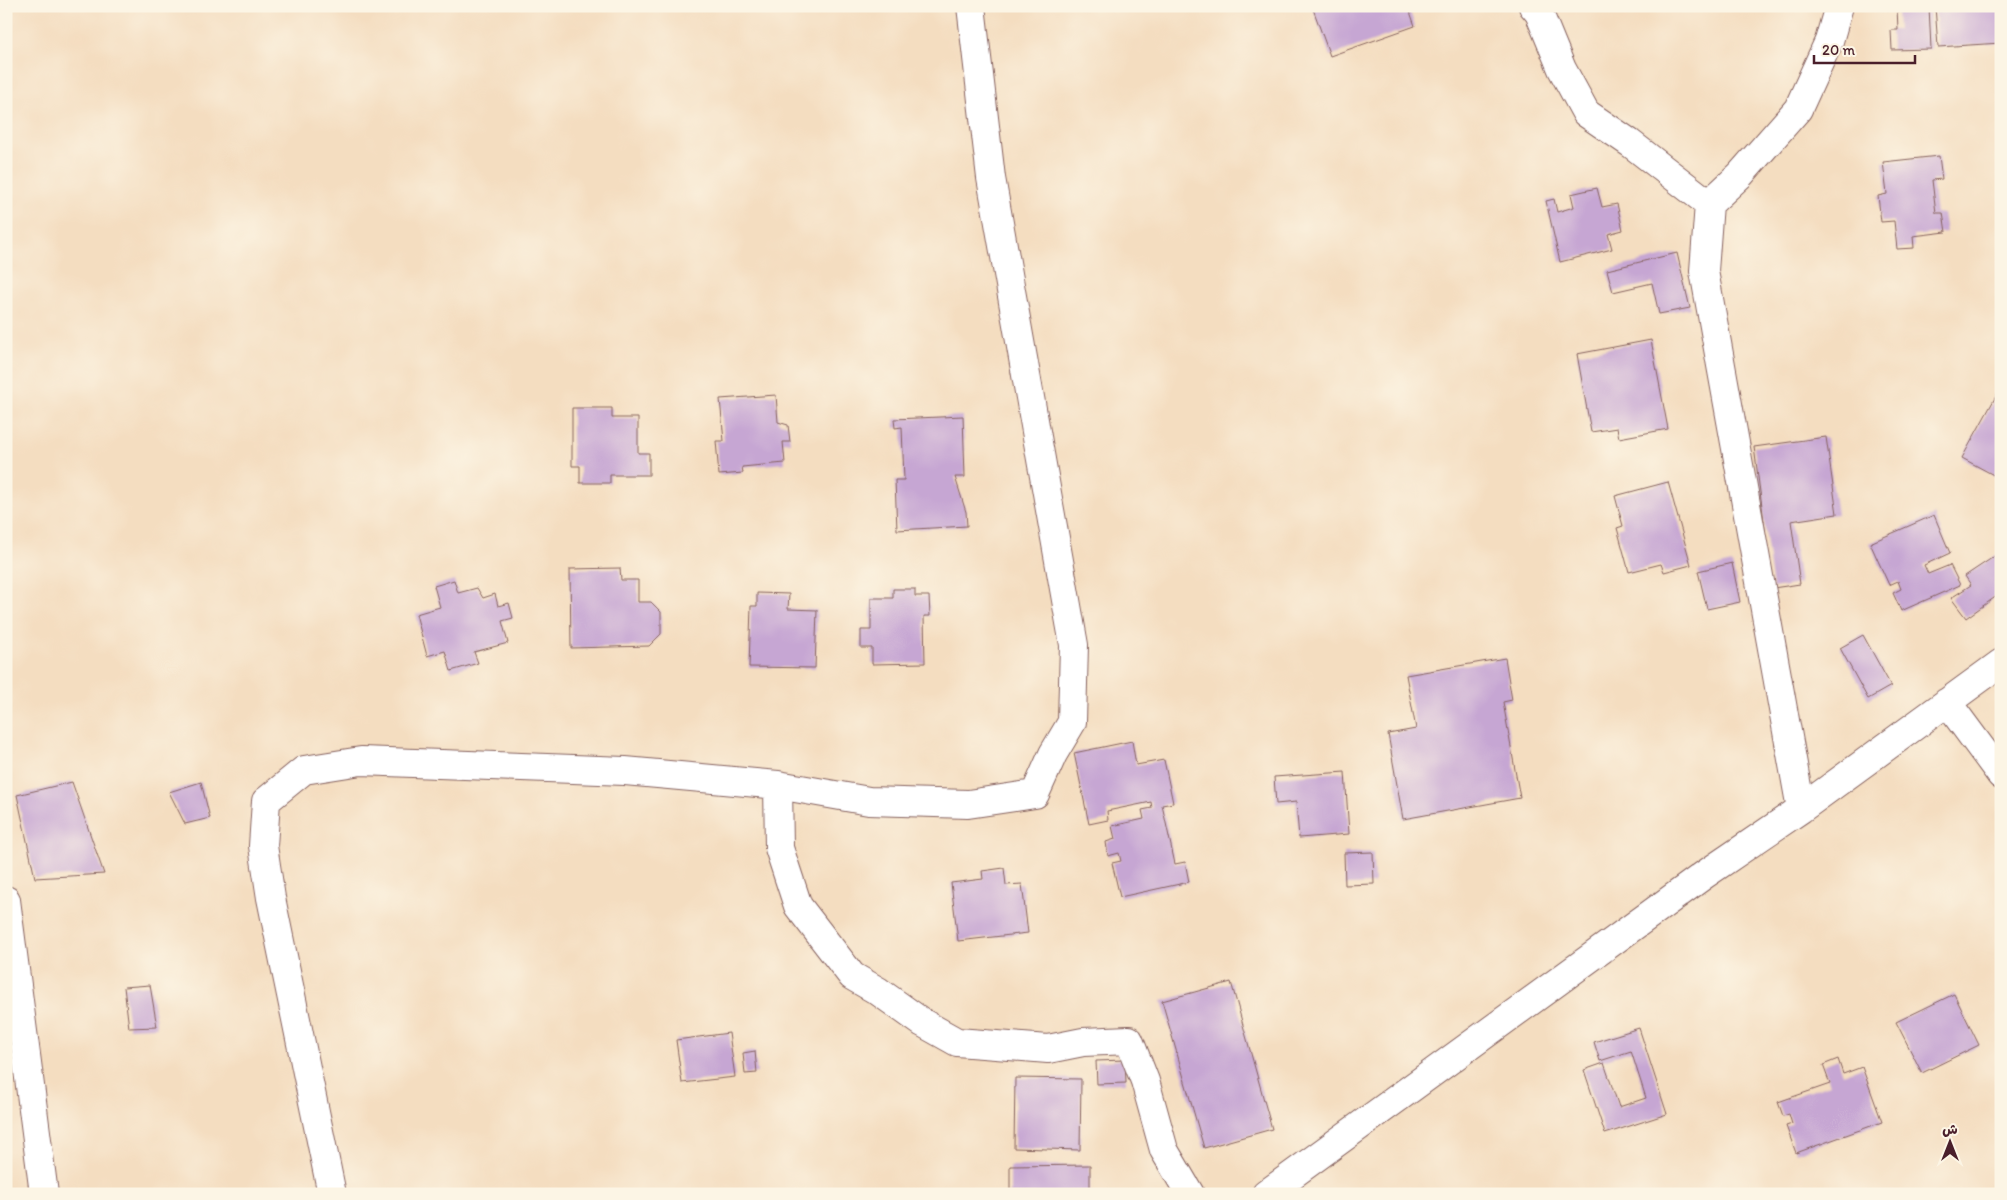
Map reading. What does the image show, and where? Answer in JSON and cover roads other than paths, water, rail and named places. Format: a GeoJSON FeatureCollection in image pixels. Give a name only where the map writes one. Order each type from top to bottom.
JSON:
{"type":"FeatureCollection","features":[{"type":"Feature","properties":{"kind":"street"},"geometry":{"type":"LineString","coordinates":[[332,1194],[271,898],[263,846],[266,801],[304,770],[361,761],[625,771],[778,785],[869,801],[968,804],[1035,794],[1053,754],[1072,722],[1074,645],[991,178],[971,6]]}},
{"type":"Feature","properties":{"kind":"street"},"geometry":{"type":"LineString","coordinates":[[1533,6],[1539,13],[1562,69],[1586,113],[1630,143],[1709,204]]}},
{"type":"Feature","properties":{"kind":"street"},"geometry":{"type":"LineString","coordinates":[[1801,809],[1704,271],[1709,204],[1740,175],[1798,109],[1829,41],[1839,6]]}},
{"type":"Feature","properties":{"kind":"street"},"geometry":{"type":"LineString","coordinates":[[1266,1194],[1688,886],[1801,809],[2001,663]]}},
{"type":"Feature","properties":{"kind":"street"},"geometry":{"type":"LineString","coordinates":[[1947,702],[2001,775]]}},
{"type":"Feature","properties":{"kind":"street"},"geometry":{"type":"LineString","coordinates":[[778,785],[778,848],[798,906],[852,976],[878,991],[923,1023],[956,1042],[1048,1049],[1083,1042],[1129,1040],[1145,1081],[1164,1150],[1190,1194]]}},
{"type":"Feature","properties":{"kind":"street"},"geometry":{"type":"LineString","coordinates":[[6,900],[44,1194]]}}]}
